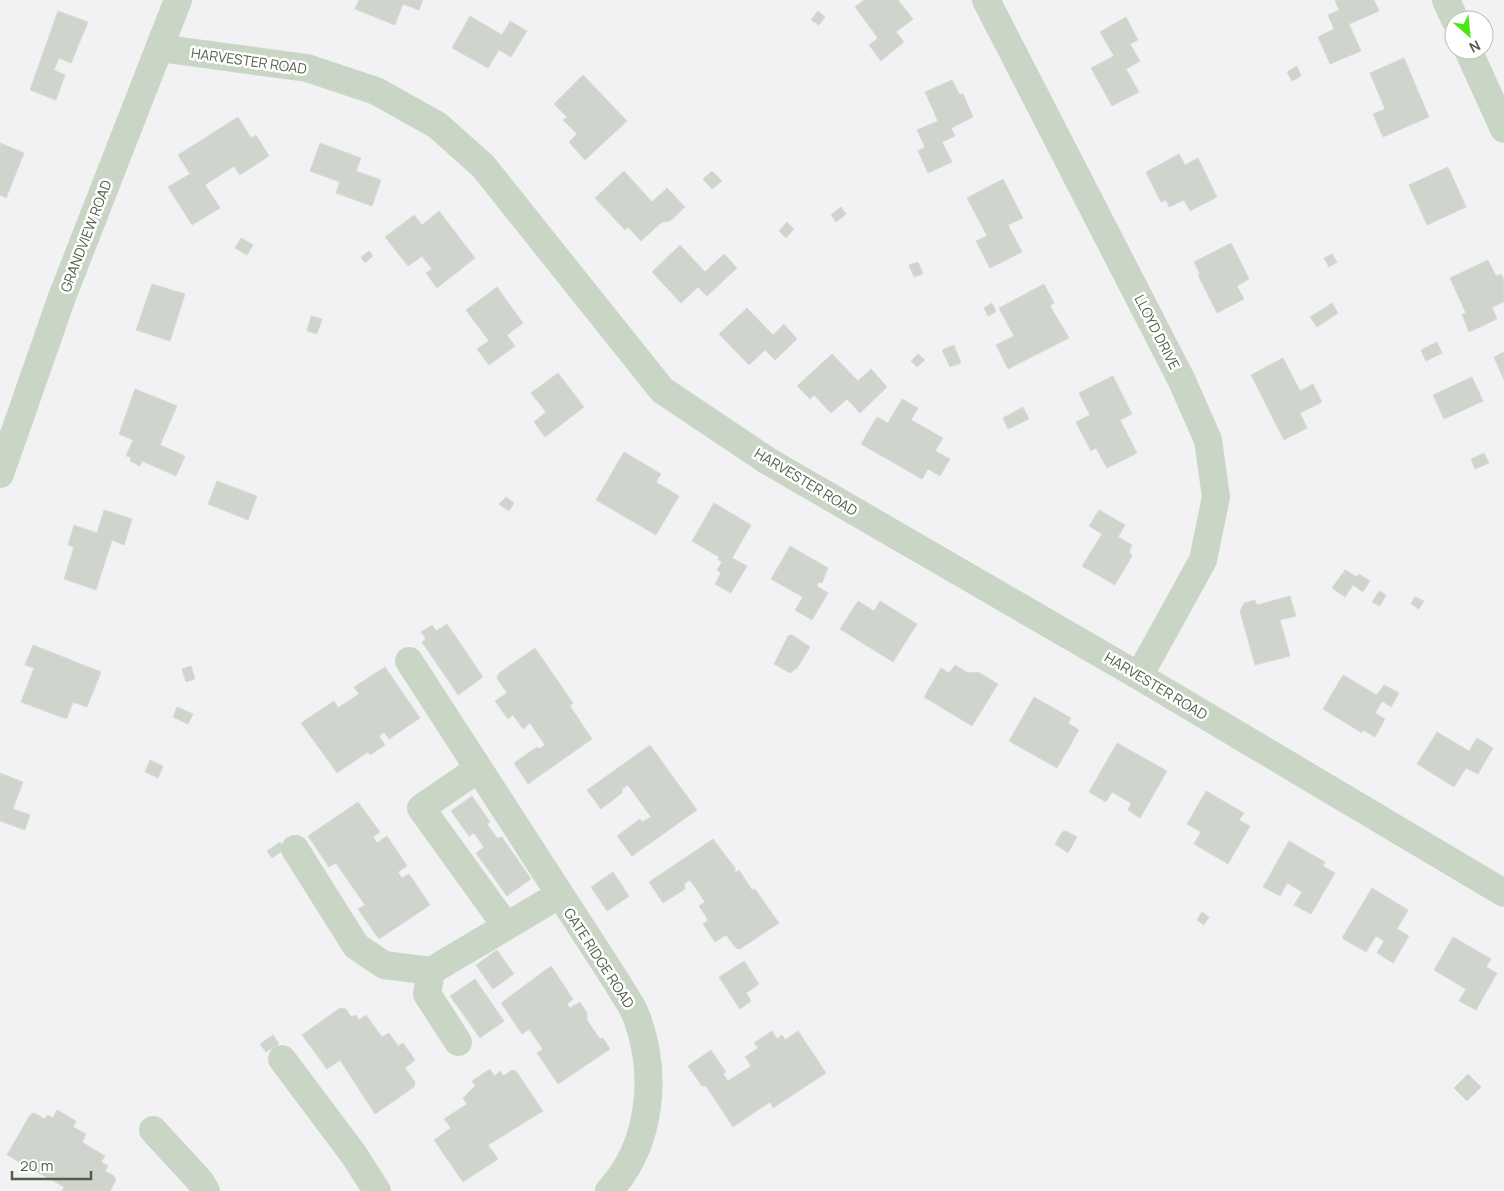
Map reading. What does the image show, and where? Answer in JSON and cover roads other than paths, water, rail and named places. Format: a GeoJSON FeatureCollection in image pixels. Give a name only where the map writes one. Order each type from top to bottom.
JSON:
{"type":"FeatureCollection","features":[{"type":"Feature","properties":{"kind":"street","name":"GRANDVIEW ROAD"},"geometry":{"type":"LineString","coordinates":[[0,474],[62,297],[178,0]]}},
{"type":"Feature","properties":{"kind":"street","name":"LLOYD DRIVE"},"geometry":{"type":"LineString","coordinates":[[986,0],[1177,373],[1208,440],[1216,497],[1203,560],[1139,676]]}},
{"type":"Feature","properties":{"kind":"street","name":"HARVESTER ROAD"},"geometry":{"type":"LineString","coordinates":[[159,48],[307,68],[376,91],[437,125],[483,166],[662,390],[768,460],[1139,676],[1504,894]]}},
{"type":"Feature","properties":{"kind":"street"},"geometry":{"type":"LineString","coordinates":[[1473,60],[1504,129]]}},
{"type":"Feature","properties":{"kind":"street","name":"GATE RIDGE ROAD"},"geometry":{"type":"LineString","coordinates":[[409,661],[623,992],[637,1017],[646,1052],[648,1094],[645,1125],[638,1145],[620,1179],[609,1191]]}},
{"type":"Feature","properties":{"kind":"street"},"geometry":{"type":"LineString","coordinates":[[478,769],[421,808],[506,926]]}},
{"type":"Feature","properties":{"kind":"street"},"geometry":{"type":"LineString","coordinates":[[295,849],[356,946],[384,964],[431,971],[427,994],[458,1042]]}},
{"type":"Feature","properties":{"kind":"street","name":"GATE RIDGE ROAD"},"geometry":{"type":"LineString","coordinates":[[431,971],[559,895]]}},
{"type":"Feature","properties":{"kind":"street"},"geometry":{"type":"LineString","coordinates":[[282,1059],[354,1155],[377,1191]]}},
{"type":"Feature","properties":{"kind":"street"},"geometry":{"type":"LineString","coordinates":[[153,1130],[200,1181],[206,1191]]}}]}
